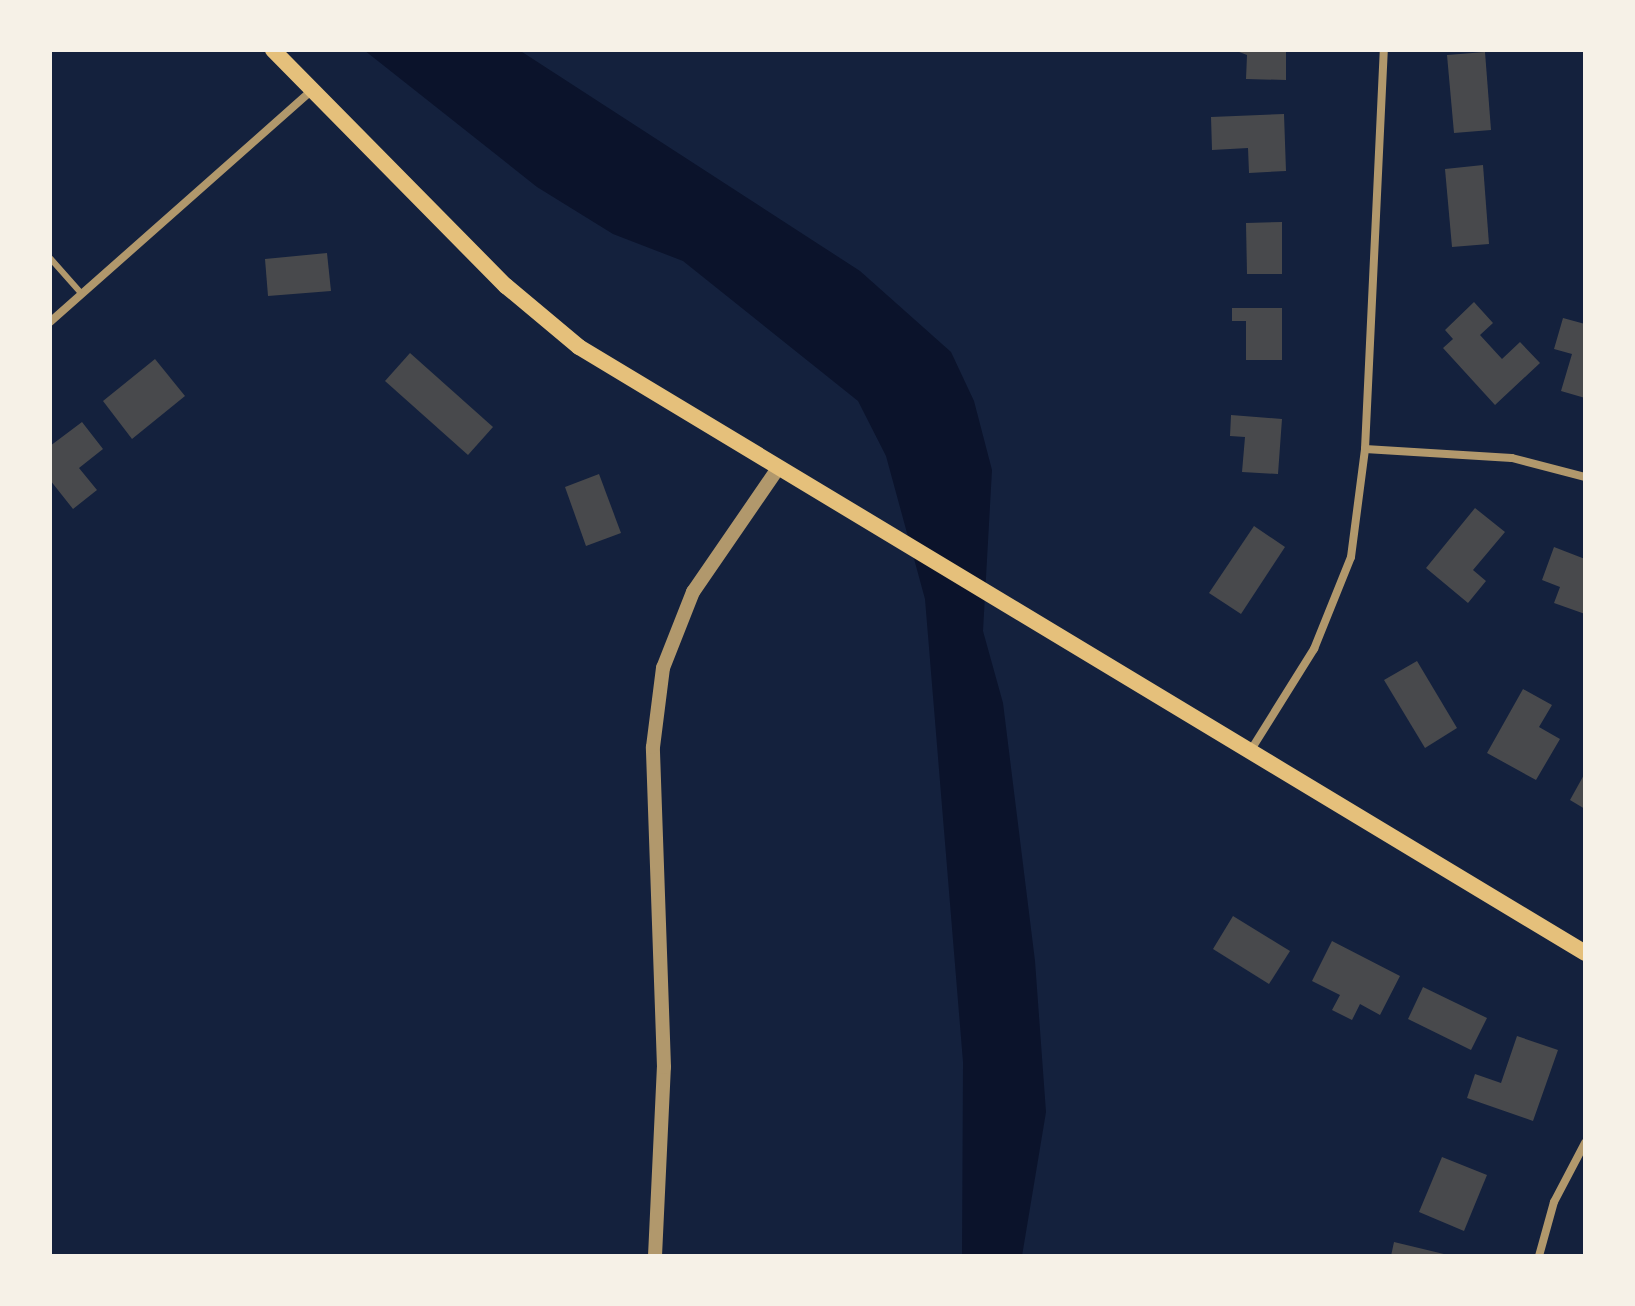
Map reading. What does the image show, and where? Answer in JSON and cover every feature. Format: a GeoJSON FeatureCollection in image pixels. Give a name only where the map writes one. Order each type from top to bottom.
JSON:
{"type":"FeatureCollection","features":[{"type":"Feature","properties":{"kind":"main road"},"geometry":{"type":"LineString","coordinates":[[273,50],[310,92],[506,286],[579,347],[812,493],[1087,659],[1585,953]]}},
{"type":"Feature","properties":{"kind":"street"},"geometry":{"type":"LineString","coordinates":[[1249,753],[1314,649],[1351,557],[1365,449],[1384,50]]}},
{"type":"Feature","properties":{"kind":"street"},"geometry":{"type":"LineString","coordinates":[[50,322],[310,92]]}},
{"type":"Feature","properties":{"kind":"street"},"geometry":{"type":"LineString","coordinates":[[1365,449],[1512,458],[1585,477]]}},
{"type":"Feature","properties":{"kind":"street"},"geometry":{"type":"LineString","coordinates":[[655,1256],[664,1067],[653,747],[663,668],[693,592],[777,470]]}},
{"type":"Feature","properties":{"kind":"street"},"geometry":{"type":"LineString","coordinates":[[1539,1256],[1554,1202],[1585,1143]]}},
{"type":"Feature","properties":{"kind":"lane"},"geometry":{"type":"LineString","coordinates":[[50,258],[82,294]]}},
{"type":"Feature","properties":{"kind":"water"},"geometry":{"type":"Polygon","coordinates":[[[364,50],[519,50],[860,271],[951,352],[974,401],[992,470],[983,631],[1003,703],[1035,961],[1046,1112],[1022,1256],[962,1256],[963,1062],[925,599],[886,456],[858,401],[683,261],[613,234],[537,187],[364,50]]]}},
{"type":"Feature","properties":{"kind":"building"},"geometry":{"type":"Polygon","coordinates":[[[1234,50],[1286,50],[1286,80],[1246,79],[1247,55],[1234,50]]]}},
{"type":"Feature","properties":{"kind":"building"},"geometry":{"type":"Polygon","coordinates":[[[1485,52],[1491,130],[1454,133],[1447,55],[1485,52]]]}},
{"type":"Feature","properties":{"kind":"building"},"geometry":{"type":"Polygon","coordinates":[[[1284,114],[1286,171],[1249,173],[1248,148],[1212,150],[1211,117],[1284,114]]]}},
{"type":"Feature","properties":{"kind":"building"},"geometry":{"type":"Polygon","coordinates":[[[1483,165],[1489,244],[1452,247],[1445,169],[1483,165]]]}},
{"type":"Feature","properties":{"kind":"building"},"geometry":{"type":"Polygon","coordinates":[[[1282,222],[1282,274],[1247,274],[1246,223],[1282,222]]]}},
{"type":"Feature","properties":{"kind":"building"},"geometry":{"type":"Polygon","coordinates":[[[327,253],[331,291],[268,296],[265,259],[327,253]]]}},
{"type":"Feature","properties":{"kind":"building"},"geometry":{"type":"Polygon","coordinates":[[[1474,302],[1493,323],[1480,335],[1502,359],[1520,342],[1540,363],[1495,405],[1443,348],[1453,339],[1445,330],[1474,302]]]}},
{"type":"Feature","properties":{"kind":"building"},"geometry":{"type":"Polygon","coordinates":[[[1232,308],[1282,308],[1282,360],[1246,360],[1246,321],[1232,321],[1232,308]]]}},
{"type":"Feature","properties":{"kind":"building"},"geometry":{"type":"Polygon","coordinates":[[[1563,318],[1585,324],[1585,398],[1561,391],[1572,354],[1554,349],[1563,318]]]}},
{"type":"Feature","properties":{"kind":"building"},"geometry":{"type":"Polygon","coordinates":[[[410,353],[493,427],[468,455],[385,381],[410,353]]]}},
{"type":"Feature","properties":{"kind":"building"},"geometry":{"type":"Polygon","coordinates":[[[155,359],[185,396],[132,439],[103,401],[155,359]]]}},
{"type":"Feature","properties":{"kind":"building"},"geometry":{"type":"Polygon","coordinates":[[[1231,415],[1282,419],[1278,474],[1242,472],[1245,437],[1230,436],[1231,415]]]}},
{"type":"Feature","properties":{"kind":"building"},"geometry":{"type":"Polygon","coordinates":[[[82,422],[103,449],[79,468],[97,490],[73,509],[50,480],[50,446],[82,422]]]}},
{"type":"Feature","properties":{"kind":"building"},"geometry":{"type":"Polygon","coordinates":[[[599,474],[621,533],[586,546],[565,487],[599,474]]]}},
{"type":"Feature","properties":{"kind":"building"},"geometry":{"type":"Polygon","coordinates":[[[1475,508],[1505,532],[1473,570],[1486,581],[1468,603],[1426,568],[1475,508]]]}},
{"type":"Feature","properties":{"kind":"building"},"geometry":{"type":"Polygon","coordinates":[[[1254,526],[1285,547],[1241,614],[1209,593],[1254,526]]]}},
{"type":"Feature","properties":{"kind":"building"},"geometry":{"type":"Polygon","coordinates":[[[1554,547],[1585,559],[1585,614],[1554,603],[1560,587],[1542,580],[1554,547]]]}},
{"type":"Feature","properties":{"kind":"building"},"geometry":{"type":"Polygon","coordinates":[[[1417,661],[1457,728],[1425,748],[1384,680],[1417,661]]]}},
{"type":"Feature","properties":{"kind":"building"},"geometry":{"type":"Polygon","coordinates":[[[1523,689],[1552,705],[1539,727],[1560,739],[1536,780],[1487,753],[1523,689]]]}},
{"type":"Feature","properties":{"kind":"building"},"geometry":{"type":"Polygon","coordinates":[[[1585,773],[1585,809],[1570,800],[1585,773]]]}},
{"type":"Feature","properties":{"kind":"building"},"geometry":{"type":"Polygon","coordinates":[[[1233,916],[1290,951],[1269,984],[1213,949],[1233,916]]]}},
{"type":"Feature","properties":{"kind":"building"},"geometry":{"type":"Polygon","coordinates":[[[1332,941],[1400,976],[1380,1015],[1360,1004],[1352,1020],[1332,1010],[1340,995],[1312,981],[1332,941]]]}},
{"type":"Feature","properties":{"kind":"building"},"geometry":{"type":"Polygon","coordinates":[[[1423,987],[1487,1018],[1471,1050],[1408,1019],[1423,987]]]}},
{"type":"Feature","properties":{"kind":"building"},"geometry":{"type":"Polygon","coordinates":[[[1517,1036],[1558,1050],[1533,1121],[1467,1098],[1475,1074],[1501,1083],[1517,1036]]]}},
{"type":"Feature","properties":{"kind":"building"},"geometry":{"type":"Polygon","coordinates":[[[1442,1157],[1487,1175],[1464,1231],[1419,1212],[1442,1157]]]}},
{"type":"Feature","properties":{"kind":"building"},"geometry":{"type":"Polygon","coordinates":[[[1394,1242],[1448,1255],[1448,1256],[1391,1256],[1394,1242]]]}}]}
